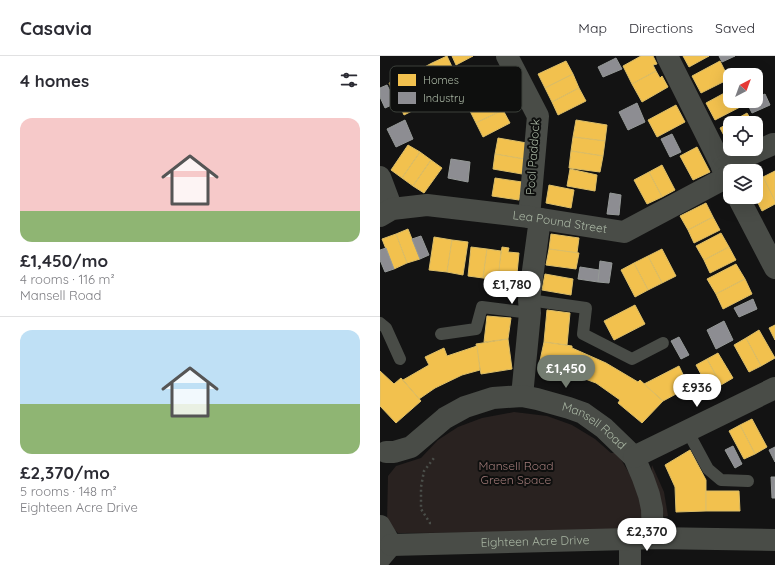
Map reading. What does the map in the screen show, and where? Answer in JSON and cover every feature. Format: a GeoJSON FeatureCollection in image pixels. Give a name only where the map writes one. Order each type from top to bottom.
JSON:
{"type":"FeatureCollection","features":[{"type":"Feature","properties":{"kind":"street","name":"Pool Paddock"},"geometry":{"type":"LineString","coordinates":[[506,56],[511,66]]}},
{"type":"Feature","properties":{"kind":"street"},"geometry":{"type":"LineString","coordinates":[[667,56],[723,169]]}},
{"type":"Feature","properties":{"kind":"street","name":"Pool Paddock"},"geometry":{"type":"LineString","coordinates":[[522,86],[538,116],[535,218],[522,396]]}},
{"type":"Feature","properties":{"kind":"street","name":"Lea Pound Street"},"geometry":{"type":"LineString","coordinates":[[743,164],[775,144]]}},
{"type":"Feature","properties":{"kind":"street"},"geometry":{"type":"LineString","coordinates":[[380,177],[386,212]]}},
{"type":"Feature","properties":{"kind":"street","name":"Lea Pound Street"},"geometry":{"type":"LineString","coordinates":[[386,212],[427,205],[535,218],[624,232],[723,177]]}},
{"type":"Feature","properties":{"kind":"street"},"geometry":{"type":"LineString","coordinates":[[742,204],[775,268]]}},
{"type":"Feature","properties":{"kind":"street"},"geometry":{"type":"LineString","coordinates":[[634,458],[775,388]]}},
{"type":"Feature","properties":{"kind":"street","name":"Mansell Road"},"geometry":{"type":"LineString","coordinates":[[382,454],[411,447],[445,418],[465,407],[493,398],[522,396],[569,408],[583,413],[604,428],[634,458],[649,495],[652,509],[653,538]]}},
{"type":"Feature","properties":{"kind":"street"},"geometry":{"type":"LineString","coordinates":[[380,526],[386,551]]}},
{"type":"Feature","properties":{"kind":"street","name":"Eighteen Acre Drive"},"geometry":{"type":"LineString","coordinates":[[386,551],[653,538],[775,540]]}},
{"type":"Feature","properties":{"kind":"street"},"geometry":{"type":"LineString","coordinates":[[630,539],[630,565]]}},
{"type":"Feature","properties":{"kind":"lane"},"geometry":{"type":"LineString","coordinates":[[441,334],[476,329],[482,307],[529,306],[586,308],[583,334],[632,359],[663,343]]}},
{"type":"Feature","properties":{"kind":"lane"},"geometry":{"type":"LineString","coordinates":[[380,323],[386,328],[400,359]]}},
{"type":"Feature","properties":{"kind":"lane"},"geometry":{"type":"LineString","coordinates":[[688,432],[708,469],[722,480],[748,480]]}},
{"type":"Feature","properties":{"kind":"path"},"geometry":{"type":"LineString","coordinates":[[418,440],[434,458],[424,470],[421,487],[421,509],[430,523],[438,523]]}},
{"type":"Feature","properties":{"kind":"green space","name":"Mansell Road Green Space"},"geometry":{"type":"Polygon","coordinates":[[[514,412],[547,416],[572,425],[595,439],[611,453],[617,453],[637,486],[645,514],[635,532],[398,533],[387,523],[388,476],[396,466],[421,458],[438,440],[458,427],[482,418],[514,412]]]}},
{"type":"Feature","properties":{"kind":"green space"},"geometry":{"type":"Polygon","coordinates":[[[652,465],[664,492],[668,516],[664,517],[659,493],[652,473],[652,465]]]}},
{"type":"Feature","properties":{"kind":"building: Homes"},"geometry":{"type":"Polygon","coordinates":[[[447,56],[452,66],[434,66],[432,63],[447,56]]]}},
{"type":"Feature","properties":{"kind":"building: Homes"},"geometry":{"type":"Polygon","coordinates":[[[452,56],[473,56],[456,65],[452,56]]]}},
{"type":"Feature","properties":{"kind":"building: Homes"},"geometry":{"type":"Polygon","coordinates":[[[641,56],[653,56],[657,64],[653,65],[656,71],[632,84],[623,66],[641,56]]]}},
{"type":"Feature","properties":{"kind":"building: Homes"},"geometry":{"type":"Polygon","coordinates":[[[683,56],[709,56],[689,67],[683,56]]]}},
{"type":"Feature","properties":{"kind":"building: Homes"},"geometry":{"type":"Polygon","coordinates":[[[566,61],[573,74],[545,88],[538,74],[566,61]]]}},
{"type":"Feature","properties":{"kind":"building: Homes"},"geometry":{"type":"Polygon","coordinates":[[[720,61],[724,68],[723,82],[701,93],[692,76],[720,61]]]}},
{"type":"Feature","properties":{"kind":"building: Homes"},"geometry":{"type":"Polygon","coordinates":[[[432,63],[434,66],[426,66],[432,63]]]}},
{"type":"Feature","properties":{"kind":"building: Homes"},"geometry":{"type":"Polygon","coordinates":[[[656,71],[660,78],[662,76],[668,87],[642,102],[632,84],[656,71]]]}},
{"type":"Feature","properties":{"kind":"building: Homes"},"geometry":{"type":"Polygon","coordinates":[[[573,74],[579,88],[552,102],[545,88],[573,74]]]}},
{"type":"Feature","properties":{"kind":"building: Homes"},"geometry":{"type":"Polygon","coordinates":[[[579,88],[586,101],[558,115],[552,102],[579,88]]]}},
{"type":"Feature","properties":{"kind":"building: Homes"},"geometry":{"type":"Polygon","coordinates":[[[723,94],[723,108],[738,108],[715,120],[706,103],[723,94]]]}},
{"type":"Feature","properties":{"kind":"building: Homes"},"geometry":{"type":"Polygon","coordinates":[[[676,105],[685,122],[657,137],[648,120],[676,105]]]}},
{"type":"Feature","properties":{"kind":"building: Homes"},"geometry":{"type":"Polygon","coordinates":[[[403,112],[410,112],[404,115],[403,112]]]}},
{"type":"Feature","properties":{"kind":"building: Homes"},"geometry":{"type":"Polygon","coordinates":[[[470,112],[499,112],[476,123],[470,112]]]}},
{"type":"Feature","properties":{"kind":"building: Homes"},"geometry":{"type":"Polygon","coordinates":[[[499,112],[504,112],[510,123],[483,137],[476,123],[499,112]]]}},
{"type":"Feature","properties":{"kind":"building: Homes"},"geometry":{"type":"Polygon","coordinates":[[[747,113],[749,116],[742,116],[747,113]]]}},
{"type":"Feature","properties":{"kind":"building: Homes"},"geometry":{"type":"Polygon","coordinates":[[[576,120],[607,125],[605,141],[573,137],[576,120]]]}},
{"type":"Feature","properties":{"kind":"building: Homes"},"geometry":{"type":"Polygon","coordinates":[[[723,126],[723,134],[720,128],[723,126]]]}},
{"type":"Feature","properties":{"kind":"building: Homes"},"geometry":{"type":"Polygon","coordinates":[[[573,137],[605,141],[603,156],[571,151],[573,137]]]}},
{"type":"Feature","properties":{"kind":"building: Homes"},"geometry":{"type":"Polygon","coordinates":[[[498,138],[527,143],[524,159],[495,154],[498,138]]]}},
{"type":"Feature","properties":{"kind":"building: Homes"},"geometry":{"type":"Polygon","coordinates":[[[408,145],[420,152],[402,178],[391,170],[408,145]]]}},
{"type":"Feature","properties":{"kind":"building: Homes"},"geometry":{"type":"Polygon","coordinates":[[[697,147],[710,172],[693,180],[680,156],[697,147]]]}},
{"type":"Feature","properties":{"kind":"building: Homes"},"geometry":{"type":"Polygon","coordinates":[[[571,151],[603,156],[600,172],[569,168],[571,151]]]}},
{"type":"Feature","properties":{"kind":"building: Homes"},"geometry":{"type":"Polygon","coordinates":[[[420,152],[431,160],[413,186],[402,178],[420,152]]]}},
{"type":"Feature","properties":{"kind":"building: Homes"},"geometry":{"type":"Polygon","coordinates":[[[495,154],[524,159],[522,174],[493,169],[495,154]]]}},
{"type":"Feature","properties":{"kind":"building: Homes"},"geometry":{"type":"Polygon","coordinates":[[[431,160],[442,168],[424,193],[413,186],[431,160]]]}},
{"type":"Feature","properties":{"kind":"building: Homes"},"geometry":{"type":"Polygon","coordinates":[[[662,165],[675,190],[662,197],[649,172],[662,165]]]}},
{"type":"Feature","properties":{"kind":"building: Homes"},"geometry":{"type":"Polygon","coordinates":[[[570,169],[597,175],[595,191],[567,186],[570,169]]]}},
{"type":"Feature","properties":{"kind":"building: Homes"},"geometry":{"type":"Polygon","coordinates":[[[775,171],[775,201],[763,177],[775,171]]]}},
{"type":"Feature","properties":{"kind":"building: Homes"},"geometry":{"type":"Polygon","coordinates":[[[649,172],[662,197],[647,204],[634,180],[649,172]]]}},
{"type":"Feature","properties":{"kind":"building: Homes"},"geometry":{"type":"Polygon","coordinates":[[[763,177],[775,201],[775,204],[762,211],[758,204],[763,204],[763,177]]]}},
{"type":"Feature","properties":{"kind":"building: Homes"},"geometry":{"type":"Polygon","coordinates":[[[495,178],[522,182],[519,200],[492,196],[495,178]]]}},
{"type":"Feature","properties":{"kind":"building: Homes"},"geometry":{"type":"Polygon","coordinates":[[[549,185],[574,190],[571,208],[546,203],[549,185]]]}},
{"type":"Feature","properties":{"kind":"building: Homes"},"geometry":{"type":"Polygon","coordinates":[[[706,203],[713,217],[688,230],[680,216],[706,203]]]}},
{"type":"Feature","properties":{"kind":"building: Homes"},"geometry":{"type":"Polygon","coordinates":[[[713,217],[720,230],[694,243],[688,230],[713,217]]]}},
{"type":"Feature","properties":{"kind":"building: Homes"},"geometry":{"type":"Polygon","coordinates":[[[408,229],[420,259],[407,263],[396,234],[408,229]]]}},
{"type":"Feature","properties":{"kind":"building: Homes"},"geometry":{"type":"Polygon","coordinates":[[[721,233],[729,247],[704,260],[696,246],[721,233]]]}},
{"type":"Feature","properties":{"kind":"building: Homes"},"geometry":{"type":"Polygon","coordinates":[[[396,234],[407,263],[394,269],[382,239],[396,234]]]}},
{"type":"Feature","properties":{"kind":"building: Homes"},"geometry":{"type":"Polygon","coordinates":[[[551,234],[579,238],[577,253],[549,249],[551,234]]]}},
{"type":"Feature","properties":{"kind":"building: Homes"},"geometry":{"type":"Polygon","coordinates":[[[434,237],[452,240],[447,272],[429,270],[434,237]]]}},
{"type":"Feature","properties":{"kind":"building: Homes"},"geometry":{"type":"Polygon","coordinates":[[[452,240],[468,242],[463,275],[447,272],[452,240]]]}},
{"type":"Feature","properties":{"kind":"building: Homes"},"geometry":{"type":"Polygon","coordinates":[[[471,247],[487,249],[483,278],[468,276],[471,247]]]}},
{"type":"Feature","properties":{"kind":"building: Homes"},"geometry":{"type":"Polygon","coordinates":[[[502,247],[509,248],[508,252],[519,253],[516,284],[497,282],[502,247]]]}},
{"type":"Feature","properties":{"kind":"building: Homes"},"geometry":{"type":"Polygon","coordinates":[[[729,247],[736,260],[710,273],[704,260],[729,247]]]}},
{"type":"Feature","properties":{"kind":"building: Homes"},"geometry":{"type":"Polygon","coordinates":[[[487,249],[501,251],[498,280],[483,278],[487,249]]]}},
{"type":"Feature","properties":{"kind":"building: Homes"},"geometry":{"type":"Polygon","coordinates":[[[549,249],[579,253],[576,269],[546,265],[549,249]]]}},
{"type":"Feature","properties":{"kind":"building: Homes"},"geometry":{"type":"Polygon","coordinates":[[[662,249],[676,276],[662,283],[648,256],[662,249]]]}},
{"type":"Feature","properties":{"kind":"building: Homes"},"geometry":{"type":"Polygon","coordinates":[[[648,256],[662,283],[648,290],[634,263],[648,256]]]}},
{"type":"Feature","properties":{"kind":"building: Homes"},"geometry":{"type":"Polygon","coordinates":[[[634,263],[648,290],[635,297],[621,270],[634,263]]]}},
{"type":"Feature","properties":{"kind":"building: Homes"},"geometry":{"type":"Polygon","coordinates":[[[736,264],[745,279],[716,294],[707,279],[736,264]]]}},
{"type":"Feature","properties":{"kind":"building: Homes"},"geometry":{"type":"Polygon","coordinates":[[[545,274],[573,279],[571,295],[542,290],[545,274]]]}},
{"type":"Feature","properties":{"kind":"building: Homes"},"geometry":{"type":"Polygon","coordinates":[[[745,279],[752,294],[723,309],[716,294],[745,279]]]}},
{"type":"Feature","properties":{"kind":"building: Homes"},"geometry":{"type":"Polygon","coordinates":[[[635,305],[645,324],[614,340],[604,321],[635,305]]]}},
{"type":"Feature","properties":{"kind":"building: Homes"},"geometry":{"type":"Polygon","coordinates":[[[547,310],[570,313],[567,345],[544,342],[547,310]]]}},
{"type":"Feature","properties":{"kind":"building: Homes"},"geometry":{"type":"Polygon","coordinates":[[[487,316],[511,318],[508,339],[484,342],[487,316]]]}},
{"type":"Feature","properties":{"kind":"building: Homes"},"geometry":{"type":"Polygon","coordinates":[[[775,325],[775,340],[769,328],[775,325]]]}},
{"type":"Feature","properties":{"kind":"building: Homes"},"geometry":{"type":"Polygon","coordinates":[[[759,330],[775,358],[761,366],[746,338],[759,330]]]}},
{"type":"Feature","properties":{"kind":"building: Homes"},"geometry":{"type":"Polygon","coordinates":[[[746,338],[761,366],[749,372],[734,345],[746,338]]]}},
{"type":"Feature","properties":{"kind":"building: Homes"},"geometry":{"type":"Polygon","coordinates":[[[508,339],[512,369],[481,374],[476,344],[508,339]]]}},
{"type":"Feature","properties":{"kind":"building: Homes"},"geometry":{"type":"Polygon","coordinates":[[[544,342],[572,346],[572,348],[606,363],[638,382],[640,380],[663,401],[642,423],[618,403],[620,400],[596,383],[569,373],[567,377],[538,370],[544,342]]]}},
{"type":"Feature","properties":{"kind":"building: Homes"},"geometry":{"type":"Polygon","coordinates":[[[477,346],[480,370],[462,375],[435,388],[419,399],[403,380],[429,365],[425,357],[444,348],[447,356],[477,346]]]}},
{"type":"Feature","properties":{"kind":"building: Homes"},"geometry":{"type":"Polygon","coordinates":[[[718,353],[733,378],[721,385],[707,359],[718,353]]]}},
{"type":"Feature","properties":{"kind":"building: Homes"},"geometry":{"type":"Polygon","coordinates":[[[707,359],[721,385],[710,391],[696,365],[707,359]]]}},
{"type":"Feature","properties":{"kind":"building: Homes"},"geometry":{"type":"Polygon","coordinates":[[[679,366],[689,387],[663,401],[644,384],[679,366]]]}},
{"type":"Feature","properties":{"kind":"building: Homes"},"geometry":{"type":"Polygon","coordinates":[[[380,371],[394,384],[401,378],[421,401],[396,423],[380,406],[380,371]]]}},
{"type":"Feature","properties":{"kind":"building: Homes"},"geometry":{"type":"Polygon","coordinates":[[[752,419],[767,447],[755,454],[740,425],[752,419]]]}},
{"type":"Feature","properties":{"kind":"building: Homes"},"geometry":{"type":"Polygon","coordinates":[[[740,425],[755,454],[744,459],[729,431],[740,425]]]}},
{"type":"Feature","properties":{"kind":"building: Homes"},"geometry":{"type":"Polygon","coordinates":[[[690,450],[706,480],[706,511],[676,512],[675,487],[665,465],[690,450]]]}},
{"type":"Feature","properties":{"kind":"building: Homes"},"geometry":{"type":"Polygon","coordinates":[[[706,491],[739,491],[740,511],[706,511],[706,491]]]}},
{"type":"Feature","properties":{"kind":"building: Industry"},"geometry":{"type":"Polygon","coordinates":[[[719,56],[735,56],[722,62],[719,56]]]}},
{"type":"Feature","properties":{"kind":"building: Industry"},"geometry":{"type":"Polygon","coordinates":[[[616,58],[622,69],[603,77],[598,67],[616,58]]]}},
{"type":"Feature","properties":{"kind":"building: Industry"},"geometry":{"type":"Polygon","coordinates":[[[387,85],[390,91],[390,106],[385,108],[380,97],[380,88],[387,85]]]}},
{"type":"Feature","properties":{"kind":"building: Industry"},"geometry":{"type":"Polygon","coordinates":[[[765,94],[770,105],[752,113],[750,108],[763,108],[763,95],[765,94]]]}},
{"type":"Feature","properties":{"kind":"building: Industry"},"geometry":{"type":"Polygon","coordinates":[[[637,103],[645,122],[628,130],[619,112],[637,103]]]}},
{"type":"Feature","properties":{"kind":"building: Industry"},"geometry":{"type":"Polygon","coordinates":[[[405,120],[413,139],[396,147],[387,129],[405,120]]]}},
{"type":"Feature","properties":{"kind":"building: Industry"},"geometry":{"type":"Polygon","coordinates":[[[672,134],[681,152],[670,157],[661,139],[672,134]]]}},
{"type":"Feature","properties":{"kind":"building: Industry"},"geometry":{"type":"Polygon","coordinates":[[[451,159],[470,162],[468,182],[448,178],[451,159]]]}},
{"type":"Feature","properties":{"kind":"building: Industry"},"geometry":{"type":"Polygon","coordinates":[[[610,193],[621,195],[619,215],[607,214],[610,193]]]}},
{"type":"Feature","properties":{"kind":"building: Industry"},"geometry":{"type":"Polygon","coordinates":[[[421,236],[429,255],[420,259],[412,239],[421,236]]]}},
{"type":"Feature","properties":{"kind":"building: Industry"},"geometry":{"type":"Polygon","coordinates":[[[386,248],[394,269],[385,272],[380,260],[380,250],[386,248]]]}},
{"type":"Feature","properties":{"kind":"building: Industry"},"geometry":{"type":"Polygon","coordinates":[[[600,261],[612,263],[609,283],[598,282],[600,261]]]}},
{"type":"Feature","properties":{"kind":"building: Industry"},"geometry":{"type":"Polygon","coordinates":[[[580,267],[599,270],[598,282],[578,279],[580,267]]]}},
{"type":"Feature","properties":{"kind":"building: Industry"},"geometry":{"type":"Polygon","coordinates":[[[753,299],[757,309],[739,317],[734,308],[753,299]]]}},
{"type":"Feature","properties":{"kind":"building: Industry"},"geometry":{"type":"Polygon","coordinates":[[[724,321],[733,340],[716,349],[707,330],[724,321]]]}},
{"type":"Feature","properties":{"kind":"building: Industry"},"geometry":{"type":"Polygon","coordinates":[[[679,337],[689,355],[681,359],[671,341],[679,337]]]}},
{"type":"Feature","properties":{"kind":"building: Industry"},"geometry":{"type":"Polygon","coordinates":[[[733,446],[742,464],[735,468],[725,450],[733,446]]]}},
{"type":"Feature","properties":{"kind":"building: Industry"},"geometry":{"type":"Polygon","coordinates":[[[775,447],[775,462],[769,450],[775,447]]]}},
{"type":"Feature","properties":{"kind":"building: Industry"},"geometry":{"type":"Polygon","coordinates":[[[771,477],[775,477],[775,498],[772,498],[771,477]]]}}]}
